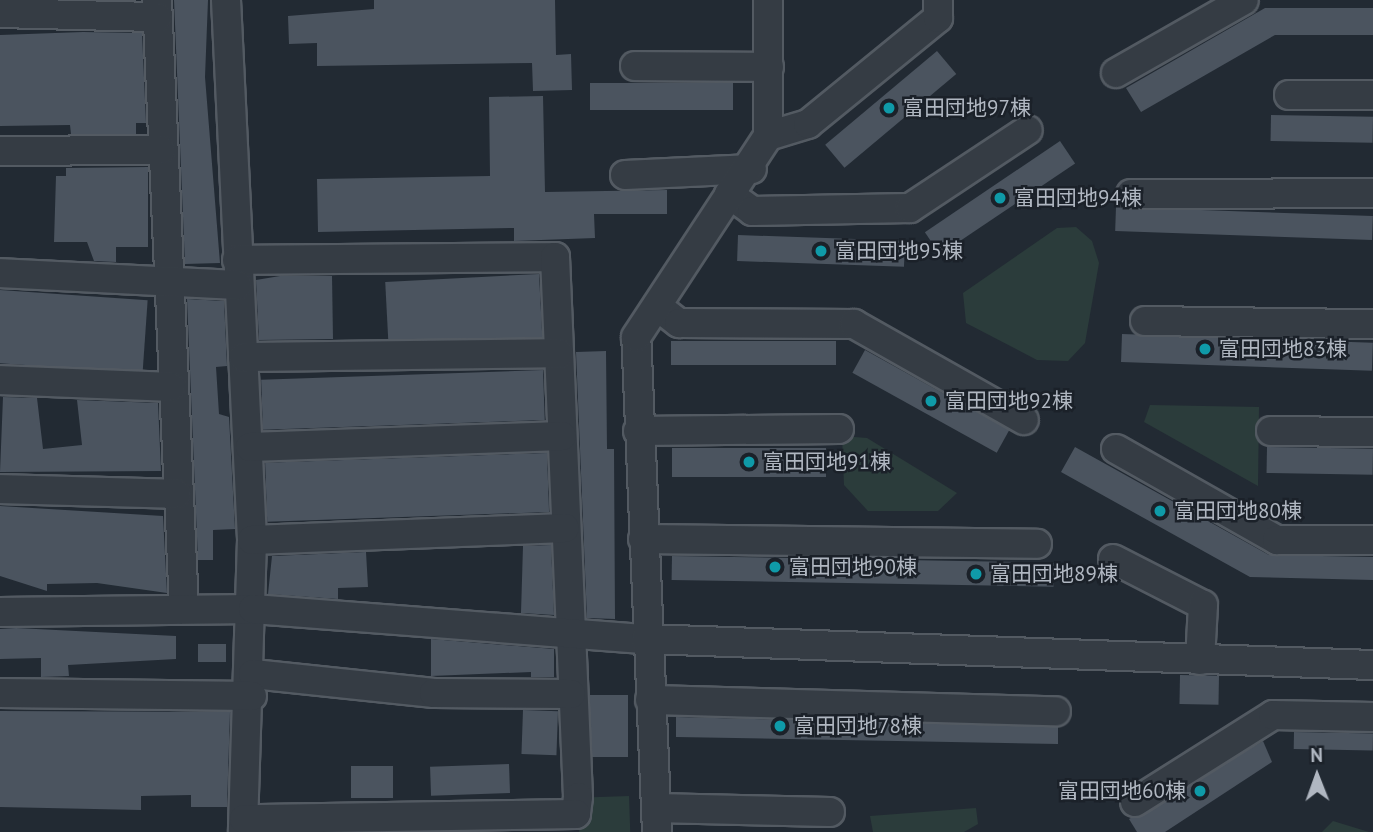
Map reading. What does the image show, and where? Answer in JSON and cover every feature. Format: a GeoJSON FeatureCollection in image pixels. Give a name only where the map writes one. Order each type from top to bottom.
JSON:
{"type":"FeatureCollection","features":[{"type":"Feature","properties":{"kind":"street"},"geometry":{"type":"LineString","coordinates":[[0,274],[165,281],[237,273],[555,257],[576,814],[244,826],[252,685],[250,447],[237,273],[226,0]]}},
{"type":"Feature","properties":{"kind":"street"},"geometry":{"type":"LineString","coordinates":[[768,0],[768,136],[752,169],[729,194],[636,337],[646,639],[656,820],[830,813]]}},
{"type":"Feature","properties":{"kind":"street"},"geometry":{"type":"LineString","coordinates":[[768,136],[808,124],[937,18],[937,0]]}},
{"type":"Feature","properties":{"kind":"street"},"geometry":{"type":"LineString","coordinates":[[1116,74],[1244,0]]}},
{"type":"Feature","properties":{"kind":"street"},"geometry":{"type":"LineString","coordinates":[[0,13],[157,8],[165,281],[184,609]]}},
{"type":"Feature","properties":{"kind":"street"},"geometry":{"type":"LineString","coordinates":[[635,66],[769,67]]}},
{"type":"Feature","properties":{"kind":"street"},"geometry":{"type":"LineString","coordinates":[[1289,95],[1373,95]]}},
{"type":"Feature","properties":{"kind":"street"},"geometry":{"type":"LineString","coordinates":[[729,194],[752,211],[909,208],[1028,130]]}},
{"type":"Feature","properties":{"kind":"street"},"geometry":{"type":"LineString","coordinates":[[0,151],[161,150]]}},
{"type":"Feature","properties":{"kind":"street"},"geometry":{"type":"LineString","coordinates":[[625,175],[752,169]]}},
{"type":"Feature","properties":{"kind":"street"},"geometry":{"type":"LineString","coordinates":[[1131,194],[1373,193]]}},
{"type":"Feature","properties":{"kind":"street"},"geometry":{"type":"LineString","coordinates":[[657,306],[680,323],[854,324],[1024,420]]}},
{"type":"Feature","properties":{"kind":"street"},"geometry":{"type":"LineString","coordinates":[[1145,321],[1373,324]]}},
{"type":"Feature","properties":{"kind":"street"},"geometry":{"type":"LineString","coordinates":[[243,357],[559,353]]}},
{"type":"Feature","properties":{"kind":"street"},"geometry":{"type":"LineString","coordinates":[[0,380],[171,387]]}},
{"type":"Feature","properties":{"kind":"street"},"geometry":{"type":"LineString","coordinates":[[638,430],[839,429]]}},
{"type":"Feature","properties":{"kind":"street"},"geometry":{"type":"LineString","coordinates":[[1271,431],[1373,432]]}},
{"type":"Feature","properties":{"kind":"street"},"geometry":{"type":"LineString","coordinates":[[250,447],[562,436]]}},
{"type":"Feature","properties":{"kind":"street"},"geometry":{"type":"LineString","coordinates":[[1116,449],[1277,540],[1373,540]]}},
{"type":"Feature","properties":{"kind":"street"},"geometry":{"type":"LineString","coordinates":[[0,489],[177,494]]}},
{"type":"Feature","properties":{"kind":"street"},"geometry":{"type":"LineString","coordinates":[[252,540],[565,528]]}},
{"type":"Feature","properties":{"kind":"street"},"geometry":{"type":"LineString","coordinates":[[643,539],[1037,544]]}},
{"type":"Feature","properties":{"kind":"street"},"geometry":{"type":"LineString","coordinates":[[1113,559],[1203,606],[1200,660]]}},
{"type":"Feature","properties":{"kind":"street"},"geometry":{"type":"LineString","coordinates":[[0,612],[253,609],[569,629],[646,639],[1373,665]]}},
{"type":"Feature","properties":{"kind":"street"},"geometry":{"type":"LineString","coordinates":[[0,694],[252,685],[434,693],[571,694]]}},
{"type":"Feature","properties":{"kind":"street"},"geometry":{"type":"LineString","coordinates":[[650,700],[1056,711]]}},
{"type":"Feature","properties":{"kind":"street"},"geometry":{"type":"LineString","coordinates":[[1135,802],[1273,715],[1373,717]]}},
{"type":"Feature","properties":{"kind":"shaded area"},"geometry":{"type":"Polygon","coordinates":[[[1076,227],[1092,241],[1099,263],[1085,343],[1068,361],[1037,360],[966,323],[963,293],[1057,228],[1076,227]]]}},
{"type":"Feature","properties":{"kind":"shaded area"},"geometry":{"type":"Polygon","coordinates":[[[1150,405],[1259,407],[1258,486],[1144,422],[1150,405]]]}},
{"type":"Feature","properties":{"kind":"shaded area"},"geometry":{"type":"Polygon","coordinates":[[[842,436],[867,438],[957,493],[938,511],[868,511],[844,485],[842,436]]]}},
{"type":"Feature","properties":{"kind":"shaded area"},"geometry":{"type":"Polygon","coordinates":[[[629,796],[630,832],[579,832],[578,798],[629,796]]]}},
{"type":"Feature","properties":{"kind":"shaded area"},"geometry":{"type":"Polygon","coordinates":[[[976,808],[978,824],[964,832],[873,832],[870,816],[976,808]]]}},
{"type":"Feature","properties":{"kind":"shaded area"},"geometry":{"type":"Polygon","coordinates":[[[1333,821],[1369,832],[1322,832],[1333,821]]]}},
{"type":"Feature","properties":{"kind":"building"},"geometry":{"type":"Polygon","coordinates":[[[174,0],[208,0],[205,77],[220,263],[185,264],[174,0]]]}},
{"type":"Feature","properties":{"kind":"building"},"geometry":{"type":"Polygon","coordinates":[[[374,0],[555,0],[556,55],[571,54],[572,90],[533,91],[532,63],[317,66],[317,43],[289,44],[288,16],[374,9],[374,0]]]}},
{"type":"Feature","properties":{"kind":"building"},"geometry":{"type":"Polygon","coordinates":[[[1265,8],[1373,8],[1373,35],[1275,35],[1141,112],[1126,88],[1265,8]]]}},
{"type":"Feature","properties":{"kind":"building"},"geometry":{"type":"Polygon","coordinates":[[[142,33],[146,123],[136,123],[136,134],[71,134],[70,125],[0,126],[0,35],[142,33]]]}},
{"type":"Feature","properties":{"kind":"building","name":"富田団地97棟"},"geometry":{"type":"Polygon","coordinates":[[[937,51],[956,74],[844,168],[825,145],[937,51]]]}},
{"type":"Feature","properties":{"kind":"building"},"geometry":{"type":"Polygon","coordinates":[[[590,83],[733,83],[733,110],[590,110],[590,83]]]}},
{"type":"Feature","properties":{"kind":"building"},"geometry":{"type":"Polygon","coordinates":[[[543,96],[545,192],[667,190],[667,214],[594,214],[595,238],[514,241],[514,228],[318,232],[317,179],[490,176],[489,97],[543,96]]]}},
{"type":"Feature","properties":{"kind":"building"},"geometry":{"type":"Polygon","coordinates":[[[1271,115],[1373,117],[1373,143],[1271,141],[1271,115]]]}},
{"type":"Feature","properties":{"kind":"building","name":"富田団地94棟"},"geometry":{"type":"Polygon","coordinates":[[[1060,141],[1075,163],[940,255],[925,232],[1060,141]]]}},
{"type":"Feature","properties":{"kind":"building"},"geometry":{"type":"Polygon","coordinates":[[[148,167],[148,247],[116,247],[116,262],[94,261],[87,242],[54,242],[56,176],[66,176],[66,168],[148,167]]]}},
{"type":"Feature","properties":{"kind":"building"},"geometry":{"type":"Polygon","coordinates":[[[1116,207],[1373,216],[1372,240],[1115,231],[1116,207]]]}},
{"type":"Feature","properties":{"kind":"building","name":"富田団地95棟"},"geometry":{"type":"Polygon","coordinates":[[[738,235],[905,241],[904,267],[737,261],[738,235]]]}},
{"type":"Feature","properties":{"kind":"building"},"geometry":{"type":"Polygon","coordinates":[[[539,274],[542,337],[389,345],[385,282],[539,274]]]}},
{"type":"Feature","properties":{"kind":"building"},"geometry":{"type":"Polygon","coordinates":[[[280,276],[332,276],[333,339],[259,340],[256,280],[280,276]]]}},
{"type":"Feature","properties":{"kind":"building"},"geometry":{"type":"Polygon","coordinates":[[[0,290],[148,300],[143,373],[0,363],[0,290]]]}},
{"type":"Feature","properties":{"kind":"building"},"geometry":{"type":"Polygon","coordinates":[[[187,299],[224,301],[227,366],[216,367],[219,414],[229,417],[235,529],[213,530],[213,560],[198,560],[187,299]]]}},
{"type":"Feature","properties":{"kind":"building","name":"富田団地83棟"},"geometry":{"type":"Polygon","coordinates":[[[1122,334],[1373,343],[1372,371],[1121,362],[1122,334]]]}},
{"type":"Feature","properties":{"kind":"building"},"geometry":{"type":"Polygon","coordinates":[[[671,341],[836,341],[836,365],[671,365],[671,341]]]}},
{"type":"Feature","properties":{"kind":"building","name":"富田団地92棟"},"geometry":{"type":"Polygon","coordinates":[[[865,350],[1009,430],[997,453],[852,373],[865,350]]]}},
{"type":"Feature","properties":{"kind":"building"},"geometry":{"type":"Polygon","coordinates":[[[606,351],[607,449],[614,449],[615,619],[587,618],[576,352],[606,351]]]}},
{"type":"Feature","properties":{"kind":"building"},"geometry":{"type":"Polygon","coordinates":[[[543,370],[545,420],[263,430],[261,380],[543,370]]]}},
{"type":"Feature","properties":{"kind":"building"},"geometry":{"type":"Polygon","coordinates":[[[3,397],[37,398],[43,449],[82,445],[77,400],[158,403],[161,471],[0,472],[3,397]]]}},
{"type":"Feature","properties":{"kind":"building","name":"富田団地80棟"},"geometry":{"type":"Polygon","coordinates":[[[1075,447],[1269,555],[1373,557],[1373,580],[1250,577],[1061,472],[1075,447]]]}},
{"type":"Feature","properties":{"kind":"building"},"geometry":{"type":"Polygon","coordinates":[[[1267,447],[1373,449],[1373,475],[1267,473],[1267,447]]]}},
{"type":"Feature","properties":{"kind":"building","name":"富田団地91棟"},"geometry":{"type":"Polygon","coordinates":[[[672,448],[826,448],[826,477],[672,477],[672,448]]]}},
{"type":"Feature","properties":{"kind":"building"},"geometry":{"type":"Polygon","coordinates":[[[547,453],[549,512],[267,522],[265,463],[547,453]]]}},
{"type":"Feature","properties":{"kind":"building"},"geometry":{"type":"Polygon","coordinates":[[[0,506],[163,516],[167,593],[97,583],[47,584],[47,591],[0,576],[0,506]]]}},
{"type":"Feature","properties":{"kind":"building"},"geometry":{"type":"Polygon","coordinates":[[[551,545],[554,615],[521,613],[523,546],[551,545]]]}},
{"type":"Feature","properties":{"kind":"building"},"geometry":{"type":"Polygon","coordinates":[[[366,552],[368,587],[338,588],[338,599],[268,594],[272,556],[366,552]]]}},
{"type":"Feature","properties":{"kind":"building"},"geometry":{"type":"Polygon","coordinates":[[[672,556],[1054,563],[1054,587],[672,580],[672,556]]]}},
{"type":"Feature","properties":{"kind":"building"},"geometry":{"type":"Polygon","coordinates":[[[0,629],[176,636],[176,659],[68,665],[69,676],[41,677],[41,658],[0,659],[0,629]]]}},
{"type":"Feature","properties":{"kind":"building"},"geometry":{"type":"Polygon","coordinates":[[[431,639],[554,649],[554,677],[531,677],[531,672],[431,676],[431,639]]]}},
{"type":"Feature","properties":{"kind":"building"},"geometry":{"type":"Polygon","coordinates":[[[198,644],[226,644],[226,662],[198,662],[198,644]]]}},
{"type":"Feature","properties":{"kind":"building"},"geometry":{"type":"Polygon","coordinates":[[[1180,675],[1219,676],[1218,705],[1179,704],[1180,675]]]}},
{"type":"Feature","properties":{"kind":"building"},"geometry":{"type":"Polygon","coordinates":[[[590,695],[628,695],[628,757],[590,757],[590,695]]]}},
{"type":"Feature","properties":{"kind":"building"},"geometry":{"type":"Polygon","coordinates":[[[523,710],[558,711],[556,755],[521,754],[523,710]]]}},
{"type":"Feature","properties":{"kind":"building"},"geometry":{"type":"Polygon","coordinates":[[[0,711],[230,712],[227,807],[191,807],[191,795],[141,796],[141,810],[0,807],[0,711]]]}},
{"type":"Feature","properties":{"kind":"building"},"geometry":{"type":"Polygon","coordinates":[[[676,717],[1058,727],[1058,744],[676,737],[676,717]]]}},
{"type":"Feature","properties":{"kind":"building"},"geometry":{"type":"Polygon","coordinates":[[[1294,732],[1373,733],[1373,750],[1294,749],[1294,732]]]}},
{"type":"Feature","properties":{"kind":"building","name":"富田団地60棟"},"geometry":{"type":"Polygon","coordinates":[[[1263,741],[1272,762],[1165,832],[1137,832],[1129,819],[1263,741]]]}},
{"type":"Feature","properties":{"kind":"building"},"geometry":{"type":"Polygon","coordinates":[[[509,764],[510,793],[431,796],[430,767],[509,764]]]}},
{"type":"Feature","properties":{"kind":"building"},"geometry":{"type":"Polygon","coordinates":[[[351,766],[393,766],[393,798],[351,798],[351,766]]]}},
{"type":"Feature","properties":{"kind":"place","name":"富田団地97棟"},"geometry":{"type":"Point","coordinates":[889,108]}},
{"type":"Feature","properties":{"kind":"place","name":"富田団地94棟"},"geometry":{"type":"Point","coordinates":[1000,198]}},
{"type":"Feature","properties":{"kind":"place","name":"富田団地95棟"},"geometry":{"type":"Point","coordinates":[821,251]}},
{"type":"Feature","properties":{"kind":"place","name":"富田団地83棟"},"geometry":{"type":"Point","coordinates":[1205,349]}},
{"type":"Feature","properties":{"kind":"place","name":"富田団地92棟"},"geometry":{"type":"Point","coordinates":[931,401]}},
{"type":"Feature","properties":{"kind":"place","name":"富田団地91棟"},"geometry":{"type":"Point","coordinates":[749,462]}},
{"type":"Feature","properties":{"kind":"place","name":"富田団地80棟"},"geometry":{"type":"Point","coordinates":[1160,511]}},
{"type":"Feature","properties":{"kind":"place","name":"富田団地90棟"},"geometry":{"type":"Point","coordinates":[775,567]}},
{"type":"Feature","properties":{"kind":"place","name":"富田団地89棟"},"geometry":{"type":"Point","coordinates":[976,574]}},
{"type":"Feature","properties":{"kind":"place","name":"富田団地78棟"},"geometry":{"type":"Point","coordinates":[780,726]}},
{"type":"Feature","properties":{"kind":"place","name":"富田団地60棟"},"geometry":{"type":"Point","coordinates":[1200,791]}}]}
